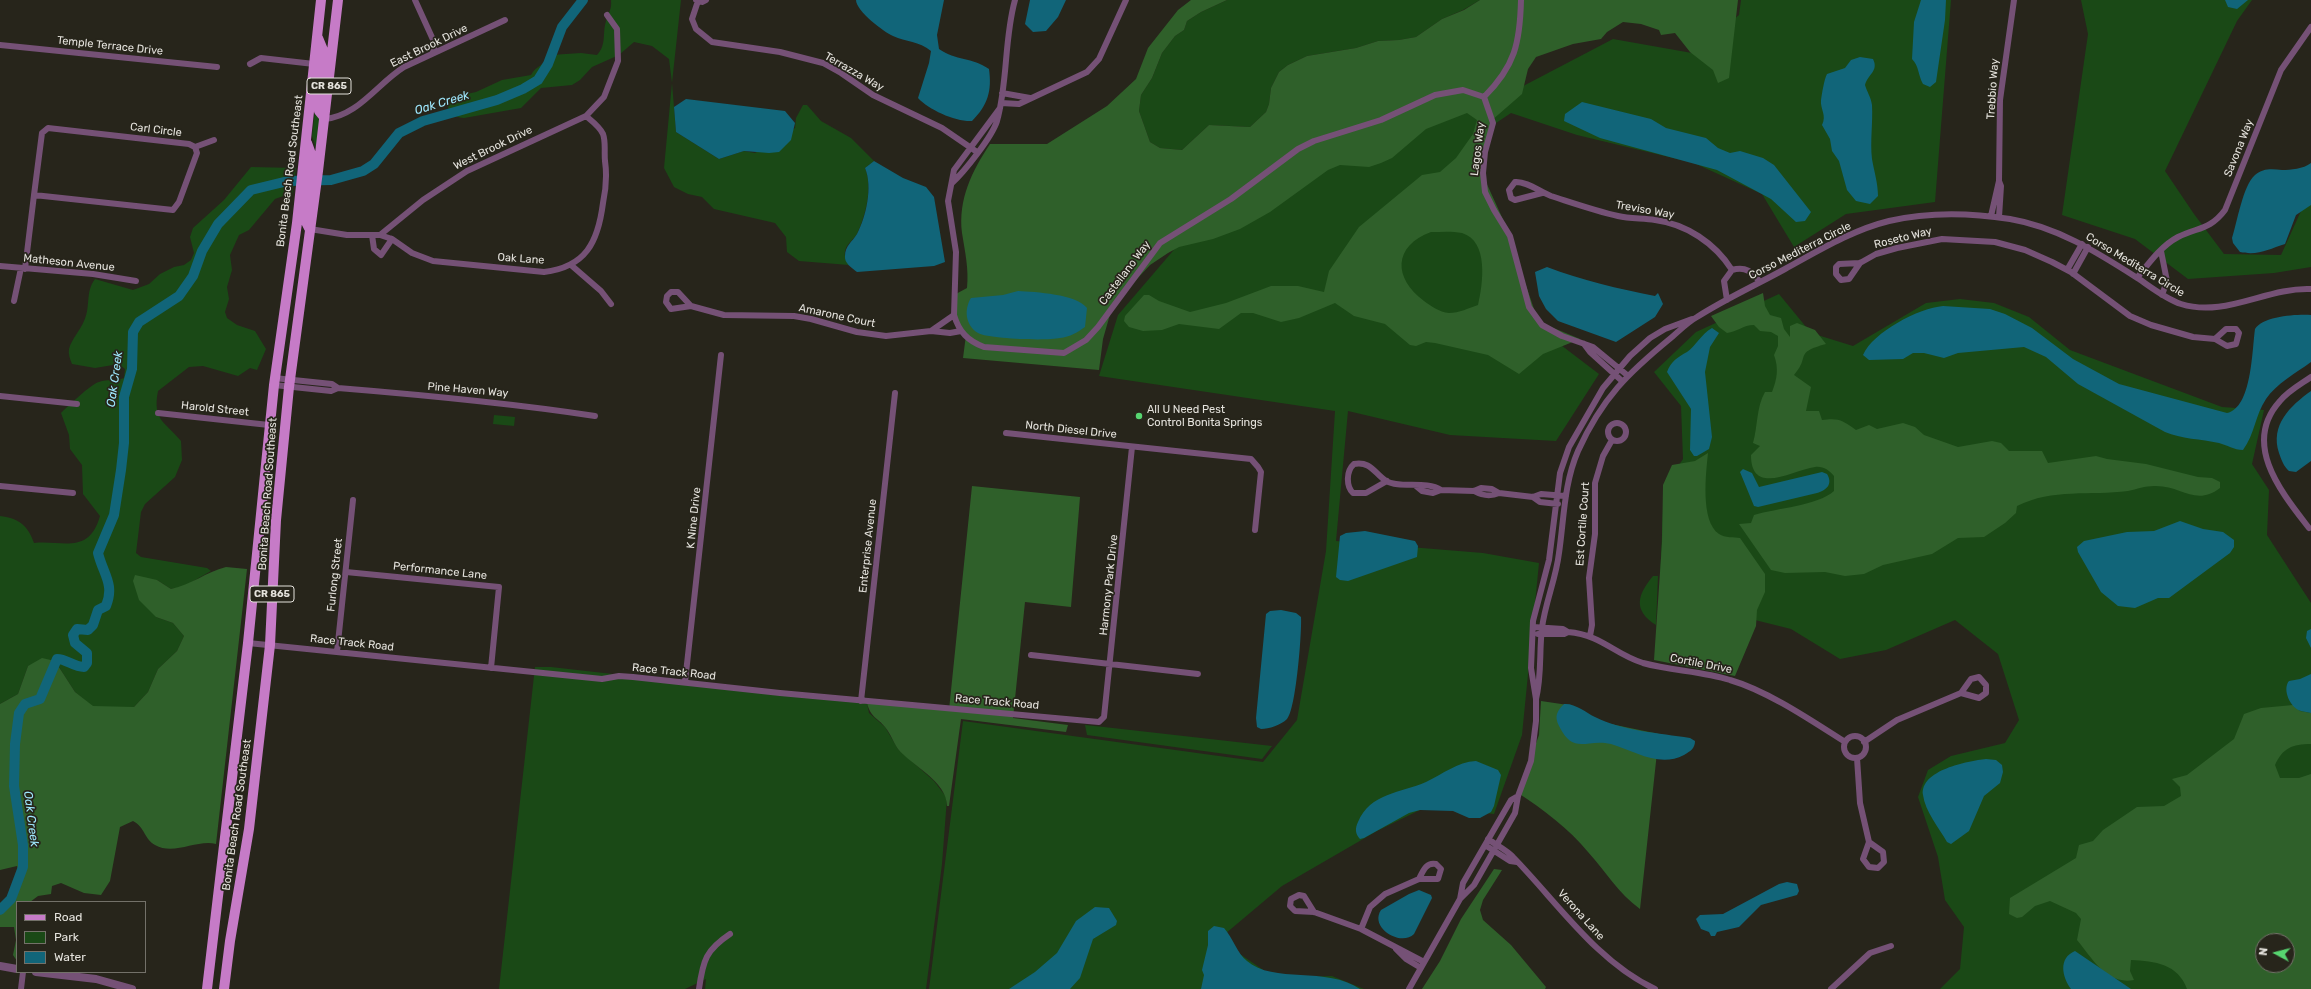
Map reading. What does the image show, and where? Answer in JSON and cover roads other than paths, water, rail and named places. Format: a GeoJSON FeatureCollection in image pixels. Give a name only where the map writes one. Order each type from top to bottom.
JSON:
{"type":"FeatureCollection","features":[{"type":"Feature","properties":{"kind":"main road","name":"Bonita Beach Road Southeast"},"geometry":{"type":"LineString","coordinates":[[224,989],[230,941],[249,829],[270,645],[276,520],[289,383],[310,230],[305,220],[311,170],[306,139],[321,0]]}},
{"type":"Feature","properties":{"kind":"main road","name":"Bonita Beach Road Southeast"},"geometry":{"type":"LineString","coordinates":[[207,989],[248,643],[274,382],[311,170],[325,119],[338,0]]}},
{"type":"Feature","properties":{"kind":"main road"},"geometry":{"type":"LineString","coordinates":[[317,36],[325,55],[319,111],[325,119]]}},
{"type":"Feature","properties":{"kind":"street"},"geometry":{"type":"LineString","coordinates":[[415,0],[435,44],[432,54]]}},
{"type":"Feature","properties":{"kind":"street","name":"Terrazza Way"},"geometry":{"type":"LineString","coordinates":[[706,0],[697,0],[692,19],[696,29],[712,42],[786,53],[823,64],[841,73],[873,95],[918,115],[977,152]]}},
{"type":"Feature","properties":{"kind":"street"},"geometry":{"type":"LineString","coordinates":[[952,183],[960,175],[992,132],[1000,105],[1012,14],[1016,0]]}},
{"type":"Feature","properties":{"kind":"street"},"geometry":{"type":"LineString","coordinates":[[1000,105],[1019,104],[1080,77],[1094,66],[1102,54],[1117,15],[1126,0]]}},
{"type":"Feature","properties":{"kind":"street"},"geometry":{"type":"LineString","coordinates":[[1484,97],[1501,78],[1514,54],[1520,29],[1521,0]]}},
{"type":"Feature","properties":{"kind":"street","name":"Trebbio Way"},"geometry":{"type":"LineString","coordinates":[[1991,216],[1998,181],[2000,100],[2014,0]]}},
{"type":"Feature","properties":{"kind":"street","name":"West Brook Drive"},"geometry":{"type":"LineString","coordinates":[[380,235],[423,200],[467,171],[586,116],[604,97],[618,60],[617,29],[607,15]]}},
{"type":"Feature","properties":{"kind":"street","name":"East Brook Drive"},"geometry":{"type":"LineString","coordinates":[[325,119],[339,117],[351,110],[393,74],[505,20]]}},
{"type":"Feature","properties":{"kind":"street","name":"Savona Way"},"geometry":{"type":"LineString","coordinates":[[2137,278],[2155,255],[2168,244],[2179,237],[2207,228],[2218,220],[2225,210],[2281,70],[2311,27]]}},
{"type":"Feature","properties":{"kind":"street","name":"Temple Terrace Drive"},"geometry":{"type":"LineString","coordinates":[[0,45],[217,67]]}},
{"type":"Feature","properties":{"kind":"street"},"geometry":{"type":"LineString","coordinates":[[250,64],[261,58],[314,64]]}},
{"type":"Feature","properties":{"kind":"street","name":"Castellano Way"},"geometry":{"type":"LineString","coordinates":[[1000,105],[954,170],[948,201],[956,252],[954,315],[961,331],[972,343],[984,347],[1064,353],[1086,340],[1098,327],[1160,243],[1232,198],[1298,149],[1314,141],[1381,120],[1435,95],[1463,90],[1484,97]]}},
{"type":"Feature","properties":{"kind":"street"},"geometry":{"type":"LineString","coordinates":[[1002,93],[1030,98]]}},
{"type":"Feature","properties":{"kind":"street","name":"Lagos Way"},"geometry":{"type":"LineString","coordinates":[[1484,97],[1493,123],[1485,152],[1483,173],[1485,192],[1510,236],[1529,306],[1542,325],[1562,336],[1593,347],[1627,375]]}},
{"type":"Feature","properties":{"kind":"street","name":"Oak Lane"},"geometry":{"type":"LineString","coordinates":[[380,235],[392,239],[412,253],[439,262],[544,272],[560,270],[572,265],[583,256],[595,238],[604,197],[606,168],[604,140],[599,128],[586,116]]}},
{"type":"Feature","properties":{"kind":"street","name":"Carl Circle"},"geometry":{"type":"LineString","coordinates":[[14,301],[23,268],[42,132],[48,128],[189,144],[196,147],[197,153],[190,174],[179,202],[172,210],[34,195]]}},
{"type":"Feature","properties":{"kind":"street"},"geometry":{"type":"LineString","coordinates":[[196,147],[214,140]]}},
{"type":"Feature","properties":{"kind":"street","name":"Trebbio Way"},"geometry":{"type":"LineString","coordinates":[[1998,181],[2001,186],[1999,217]]}},
{"type":"Feature","properties":{"kind":"street","name":"Treviso Way"},"geometry":{"type":"LineString","coordinates":[[1542,193],[1515,200],[1511,198],[1509,190],[1511,185],[1515,182],[1521,182],[1542,193],[1618,216],[1660,221],[1685,229],[1711,246],[1732,270]]}},
{"type":"Feature","properties":{"kind":"street","name":"Corso Mediterra Circle"},"geometry":{"type":"LineString","coordinates":[[1536,700],[1531,668],[1532,630],[1549,560],[1560,473],[1569,447],[1591,407],[1618,368],[1650,338],[1676,324],[1696,317],[1834,243],[1867,228],[1889,221],[1932,215],[1991,216],[2044,228],[2085,245],[2162,295],[2182,305],[2201,308],[2216,307],[2283,291],[2311,289]]}},
{"type":"Feature","properties":{"kind":"street"},"geometry":{"type":"LineString","coordinates":[[310,230],[347,235],[380,235]]}},
{"type":"Feature","properties":{"kind":"street"},"geometry":{"type":"LineString","coordinates":[[372,235],[374,249],[381,255],[392,239]]}},
{"type":"Feature","properties":{"kind":"street","name":"Roseto Way"},"geometry":{"type":"LineString","coordinates":[[1860,263],[1876,254],[1917,243],[1942,239],[1995,242],[2025,250],[2070,272],[2130,316],[2170,332],[2193,337],[2215,339]]}},
{"type":"Feature","properties":{"kind":"street"},"geometry":{"type":"LineString","coordinates":[[2070,272],[2085,245]]}},
{"type":"Feature","properties":{"kind":"street"},"geometry":{"type":"LineString","coordinates":[[2161,251],[2166,281],[2162,295]]}},
{"type":"Feature","properties":{"kind":"street"},"geometry":{"type":"LineString","coordinates":[[572,265],[601,291],[611,304]]}},
{"type":"Feature","properties":{"kind":"street","name":"Matheson Avenue"},"geometry":{"type":"LineString","coordinates":[[0,266],[93,274],[136,281]]}},
{"type":"Feature","properties":{"kind":"street"},"geometry":{"type":"LineString","coordinates":[[1727,300],[1724,281],[1732,270],[1743,268],[1748,270],[1760,282]]}},
{"type":"Feature","properties":{"kind":"street","name":"Corso Mediterra Circle"},"geometry":{"type":"LineString","coordinates":[[2302,289],[2311,286]]}},
{"type":"Feature","properties":{"kind":"street","name":"Amarone Court"},"geometry":{"type":"LineString","coordinates":[[691,306],[724,315],[772,314],[812,319],[872,334],[901,335],[931,331]]}},
{"type":"Feature","properties":{"kind":"street"},"geometry":{"type":"LineString","coordinates":[[931,331],[954,315]]}},
{"type":"Feature","properties":{"kind":"street","name":"Corso Mediterra Circle"},"geometry":{"type":"LineString","coordinates":[[1409,989],[1460,899],[1474,885],[1515,813],[1518,796],[1532,754],[1535,734],[1536,700],[1541,672],[1542,631],[1559,558],[1566,496],[1578,451],[1595,420],[1627,375],[1696,317]]}},
{"type":"Feature","properties":{"kind":"street"},"geometry":{"type":"LineString","coordinates":[[931,331],[950,333],[961,331]]}},
{"type":"Feature","properties":{"kind":"street","name":"Lagos Way"},"geometry":{"type":"LineString","coordinates":[[1584,344],[1590,352],[1622,381]]}},
{"type":"Feature","properties":{"kind":"street","name":"K Nine Drive"},"geometry":{"type":"LineString","coordinates":[[685,682],[722,355]]}},
{"type":"Feature","properties":{"kind":"street"},"geometry":{"type":"LineString","coordinates":[[2309,528],[2276,483],[2267,463],[2264,446],[2266,429],[2279,401],[2311,377]]}},
{"type":"Feature","properties":{"kind":"street","name":"Pine Haven Way"},"geometry":{"type":"LineString","coordinates":[[274,382],[289,383],[332,391],[338,388],[518,404],[595,416]]}},
{"type":"Feature","properties":{"kind":"street","name":"Enterprise Avenue"},"geometry":{"type":"LineString","coordinates":[[861,701],[895,393]]}},
{"type":"Feature","properties":{"kind":"street"},"geometry":{"type":"LineString","coordinates":[[0,396],[77,404]]}},
{"type":"Feature","properties":{"kind":"street","name":"Harold Street"},"geometry":{"type":"LineString","coordinates":[[158,413],[269,425]]}},
{"type":"Feature","properties":{"kind":"street","name":"North Diesel Drive"},"geometry":{"type":"LineString","coordinates":[[1006,434],[1250,459],[1258,466],[1261,472],[1255,530]]}},
{"type":"Feature","properties":{"kind":"street","name":"Est Cortile Court"},"geometry":{"type":"LineString","coordinates":[[1590,636],[1592,625],[1589,578],[1595,534],[1595,483],[1602,460],[1612,440]]}},
{"type":"Feature","properties":{"kind":"street","name":"Harmony Park Drive"},"geometry":{"type":"LineString","coordinates":[[1099,722],[1104,717],[1111,664],[1132,447]]}},
{"type":"Feature","properties":{"kind":"street"},"geometry":{"type":"LineString","coordinates":[[1386,481],[1366,493],[1353,493],[1348,484],[1350,470],[1354,464],[1365,464],[1371,467],[1386,481],[1416,486],[1424,484],[1441,490],[1474,491],[1481,495],[1492,496],[1499,493],[1533,497],[1541,494],[1566,496]]}},
{"type":"Feature","properties":{"kind":"street"},"geometry":{"type":"LineString","coordinates":[[0,486],[73,494]]}},
{"type":"Feature","properties":{"kind":"street"},"geometry":{"type":"LineString","coordinates":[[1533,497],[1540,502],[1565,505]]}},
{"type":"Feature","properties":{"kind":"street","name":"Furlong Street"},"geometry":{"type":"LineString","coordinates":[[337,652],[353,500]]}},
{"type":"Feature","properties":{"kind":"street","name":"Performance Lane"},"geometry":{"type":"LineString","coordinates":[[346,572],[499,587],[491,668]]}},
{"type":"Feature","properties":{"kind":"street","name":"Cortile Drive"},"geometry":{"type":"LineString","coordinates":[[1532,630],[1564,634],[1568,632],[1590,636],[1624,655],[1643,663],[1717,676],[1743,684],[1845,742]]}},
{"type":"Feature","properties":{"kind":"street","name":"Race Track Road"},"geometry":{"type":"LineString","coordinates":[[248,643],[602,679],[619,676],[861,701],[1099,722]]}},
{"type":"Feature","properties":{"kind":"street"},"geometry":{"type":"LineString","coordinates":[[1031,655],[1198,674]]}},
{"type":"Feature","properties":{"kind":"street"},"geometry":{"type":"LineString","coordinates":[[1864,742],[1897,720],[1961,693]]}},
{"type":"Feature","properties":{"kind":"street"},"geometry":{"type":"LineString","coordinates":[[1854,736],[1864,742],[1865,749],[1857,758],[1850,757],[1846,753],[1845,742],[1854,736]]}},
{"type":"Feature","properties":{"kind":"street"},"geometry":{"type":"LineString","coordinates":[[1857,758],[1860,803],[1869,842]]}},
{"type":"Feature","properties":{"kind":"street","name":"Corso Mediterra Circle"},"geometry":{"type":"LineString","coordinates":[[1460,899],[1463,884],[1486,842],[1511,800],[1518,796]]}},
{"type":"Feature","properties":{"kind":"street","name":"Verona Lane"},"geometry":{"type":"LineString","coordinates":[[1486,842],[1513,856],[1517,862],[1537,880],[1589,941],[1620,968],[1655,989]]}},
{"type":"Feature","properties":{"kind":"street"},"geometry":{"type":"LineString","coordinates":[[1361,928],[1367,913],[1377,900],[1419,879]]}},
{"type":"Feature","properties":{"kind":"street"},"geometry":{"type":"LineString","coordinates":[[1314,912],[1361,928],[1394,946],[1423,965]]}},
{"type":"Feature","properties":{"kind":"street"},"geometry":{"type":"LineString","coordinates":[[699,989],[702,968],[706,957],[715,945],[730,934]]}},
{"type":"Feature","properties":{"kind":"street"},"geometry":{"type":"LineString","coordinates":[[1831,989],[1870,954],[1891,946]]}},
{"type":"Feature","properties":{"kind":"street"},"geometry":{"type":"LineString","coordinates":[[0,966],[16,970]]}},
{"type":"Feature","properties":{"kind":"street"},"geometry":{"type":"LineString","coordinates":[[202,989],[210,967]]}},
{"type":"Feature","properties":{"kind":"street"},"geometry":{"type":"LineString","coordinates":[[0,971],[16,970]]}},
{"type":"Feature","properties":{"kind":"street"},"geometry":{"type":"LineString","coordinates":[[21,989],[22,973]]}},
{"type":"Feature","properties":{"kind":"street"},"geometry":{"type":"LineString","coordinates":[[42,973],[132,989]]}},
{"type":"Feature","properties":{"kind":"water"},"geometry":{"type":"Polygon","coordinates":[[[856,0],[944,0],[937,35],[939,49],[952,56],[976,62],[989,69],[990,84],[988,97],[982,109],[972,121],[958,120],[943,114],[929,107],[918,98],[929,63],[931,51],[922,45],[898,38],[883,30],[865,15],[857,5],[856,0]]]}},
{"type":"Feature","properties":{"kind":"water"},"geometry":{"type":"Polygon","coordinates":[[[1030,0],[1066,0],[1058,17],[1046,31],[1033,32],[1025,24],[1030,0]]]}},
{"type":"Feature","properties":{"kind":"water"},"geometry":{"type":"Polygon","coordinates":[[[1921,0],[1946,0],[1945,20],[1936,82],[1930,87],[1923,84],[1916,65],[1912,59],[1914,22],[1921,0]]]}},
{"type":"Feature","properties":{"kind":"water"},"geometry":{"type":"Polygon","coordinates":[[[2225,0],[2248,0],[2237,9],[2228,7],[2225,0]]]}},
{"type":"Feature","properties":{"kind":"water"},"geometry":{"type":"Polygon","coordinates":[[[1860,57],[1873,59],[1875,63],[1874,70],[1866,81],[1865,85],[1872,105],[1871,152],[1878,191],[1878,196],[1870,204],[1856,201],[1847,190],[1839,161],[1832,151],[1830,139],[1822,125],[1824,115],[1821,100],[1827,74],[1845,68],[1851,60],[1860,57]]]}},
{"type":"Feature","properties":{"kind":"water"},"geometry":{"type":"Polygon","coordinates":[[[686,99],[785,111],[795,123],[791,140],[779,152],[769,153],[744,151],[719,159],[676,132],[674,107],[686,99]]]}},
{"type":"Feature","properties":{"kind":"water"},"geometry":{"type":"Polygon","coordinates":[[[1582,102],[1651,119],[1666,128],[1706,138],[1718,148],[1730,153],[1740,151],[1763,158],[1774,165],[1811,212],[1805,221],[1796,222],[1771,199],[1717,170],[1600,138],[1564,121],[1565,114],[1582,102]]]}},
{"type":"Feature","properties":{"kind":"water"},"geometry":{"type":"Polygon","coordinates":[[[874,161],[903,178],[926,187],[934,197],[945,262],[934,266],[857,272],[847,263],[845,259],[846,249],[857,234],[866,211],[868,184],[865,168],[874,161]]]}},
{"type":"Feature","properties":{"kind":"water"},"geometry":{"type":"Polygon","coordinates":[[[2311,163],[2311,205],[2296,215],[2285,244],[2258,253],[2240,252],[2233,243],[2232,238],[2244,195],[2251,180],[2255,175],[2264,170],[2301,168],[2311,163]]]}},
{"type":"Feature","properties":{"kind":"water"},"geometry":{"type":"Polygon","coordinates":[[[1547,267],[1614,287],[1655,296],[1658,293],[1663,304],[1655,317],[1616,342],[1558,321],[1546,309],[1539,296],[1535,272],[1547,267]]]}},
{"type":"Feature","properties":{"kind":"water"},"geometry":{"type":"Polygon","coordinates":[[[1018,291],[1055,295],[1082,303],[1087,308],[1085,327],[1067,337],[1053,339],[1031,339],[1005,338],[984,335],[978,333],[970,326],[967,317],[967,307],[971,298],[1003,295],[1018,291]]]}},
{"type":"Feature","properties":{"kind":"water"},"geometry":{"type":"Polygon","coordinates":[[[1943,306],[1990,309],[2005,314],[2032,328],[2073,359],[2119,384],[2227,413],[2235,409],[2242,401],[2249,377],[2255,329],[2265,321],[2281,317],[2311,315],[2311,362],[2275,388],[2270,394],[2259,411],[2247,444],[2243,450],[2240,450],[2219,443],[2184,438],[2165,432],[2078,384],[2046,357],[2024,347],[1958,353],[1944,358],[1924,353],[1913,353],[1903,359],[1869,360],[1863,355],[1868,346],[1886,330],[1910,316],[1922,311],[1943,306]]]}},
{"type":"Feature","properties":{"kind":"water"},"geometry":{"type":"Polygon","coordinates":[[[1712,328],[1719,333],[1710,347],[1705,372],[1712,437],[1709,449],[1697,456],[1694,456],[1690,450],[1691,409],[1667,372],[1675,360],[1690,349],[1705,333],[1712,328]]]}},
{"type":"Feature","properties":{"kind":"water"},"geometry":{"type":"Polygon","coordinates":[[[2311,391],[2311,461],[2296,472],[2289,471],[2284,465],[2279,453],[2277,434],[2284,417],[2289,410],[2311,391]]]}},
{"type":"Feature","properties":{"kind":"water"},"geometry":{"type":"Polygon","coordinates":[[[1743,469],[1752,473],[1759,487],[1822,472],[1827,474],[1829,484],[1824,490],[1817,493],[1758,507],[1754,506],[1740,472],[1743,469]]]}},
{"type":"Feature","properties":{"kind":"water"},"geometry":{"type":"Polygon","coordinates":[[[2180,521],[2203,529],[2223,532],[2234,540],[2234,547],[2230,553],[2169,598],[2158,598],[2135,608],[2118,606],[2101,592],[2078,552],[2077,547],[2084,541],[2127,532],[2154,531],[2180,521]]]}},
{"type":"Feature","properties":{"kind":"water"},"geometry":{"type":"Polygon","coordinates":[[[1365,531],[1415,541],[1418,546],[1417,557],[1348,581],[1340,580],[1336,577],[1340,536],[1346,533],[1365,531]]]}},
{"type":"Feature","properties":{"kind":"water"},"geometry":{"type":"Polygon","coordinates":[[[1281,610],[1296,613],[1301,617],[1296,687],[1290,713],[1287,719],[1275,726],[1261,729],[1257,727],[1256,718],[1266,614],[1270,611],[1281,610]]]}},
{"type":"Feature","properties":{"kind":"water"},"geometry":{"type":"Polygon","coordinates":[[[2311,629],[2311,648],[2306,638],[2307,631],[2311,629]]]}},
{"type":"Feature","properties":{"kind":"water"},"geometry":{"type":"Polygon","coordinates":[[[2311,674],[2311,713],[2297,709],[2288,698],[2286,689],[2289,681],[2300,679],[2311,674]]]}},
{"type":"Feature","properties":{"kind":"water"},"geometry":{"type":"Polygon","coordinates":[[[1564,704],[1576,706],[1595,717],[1617,725],[1641,731],[1690,738],[1695,741],[1694,746],[1691,751],[1684,755],[1675,759],[1665,760],[1647,757],[1611,744],[1575,743],[1570,741],[1557,722],[1557,714],[1564,704]]]}},
{"type":"Feature","properties":{"kind":"water"},"geometry":{"type":"Polygon","coordinates":[[[1986,759],[1996,760],[2002,765],[2003,772],[2000,783],[1984,796],[1969,831],[1951,844],[1947,842],[1926,807],[1923,795],[1924,786],[1929,779],[1947,768],[1986,759]]]}},
{"type":"Feature","properties":{"kind":"water"},"geometry":{"type":"Polygon","coordinates":[[[1476,761],[1498,770],[1501,775],[1494,806],[1491,812],[1480,818],[1469,818],[1453,811],[1420,810],[1409,813],[1364,838],[1360,839],[1358,837],[1356,826],[1363,812],[1370,805],[1387,795],[1426,782],[1456,766],[1476,761]]]}},
{"type":"Feature","properties":{"kind":"water"},"geometry":{"type":"Polygon","coordinates":[[[1787,882],[1797,884],[1799,891],[1797,895],[1761,905],[1739,927],[1717,932],[1715,936],[1711,936],[1709,932],[1701,929],[1696,919],[1700,915],[1723,914],[1779,884],[1787,882]]]}},
{"type":"Feature","properties":{"kind":"water"},"geometry":{"type":"Polygon","coordinates":[[[1419,890],[1431,895],[1432,898],[1414,934],[1402,938],[1388,934],[1379,923],[1378,917],[1381,910],[1419,890]]]}},
{"type":"Feature","properties":{"kind":"water"},"geometry":{"type":"Polygon","coordinates":[[[1095,907],[1109,908],[1117,921],[1116,925],[1093,939],[1080,978],[1070,989],[1009,989],[1035,972],[1057,953],[1076,921],[1095,907]]]}},
{"type":"Feature","properties":{"kind":"water"},"geometry":{"type":"Polygon","coordinates":[[[1214,926],[1224,928],[1244,958],[1258,968],[1285,974],[1332,978],[1347,982],[1360,989],[1201,989],[1204,975],[1202,970],[1208,945],[1208,931],[1214,926]]]}},
{"type":"Feature","properties":{"kind":"water"},"geometry":{"type":"Polygon","coordinates":[[[2075,951],[2131,989],[2071,989],[2065,979],[2063,968],[2066,958],[2075,951]]]}},
{"type":"Feature","properties":{"kind":"waterway","name":"Oak Creek"},"geometry":{"type":"LineString","coordinates":[[0,910],[11,899],[23,867],[23,845],[14,786],[15,744],[19,713],[25,704],[40,699],[57,659],[84,667],[87,663],[87,653],[75,643],[73,635],[77,629],[88,630],[93,625],[98,610],[106,606],[108,598],[109,585],[98,553],[114,515],[124,443],[124,397],[132,369],[133,332],[139,322],[179,296],[193,276],[202,251],[218,224],[251,190],[288,181],[331,180],[363,171],[374,164],[399,133],[423,121],[497,100],[523,89],[538,80],[548,64],[562,27],[583,0]]}},
{"type":"Feature","properties":{"kind":"place","name":"All U Need Pest Control Bonita Springs"},"geometry":{"type":"Point","coordinates":[1139,416]}}]}
